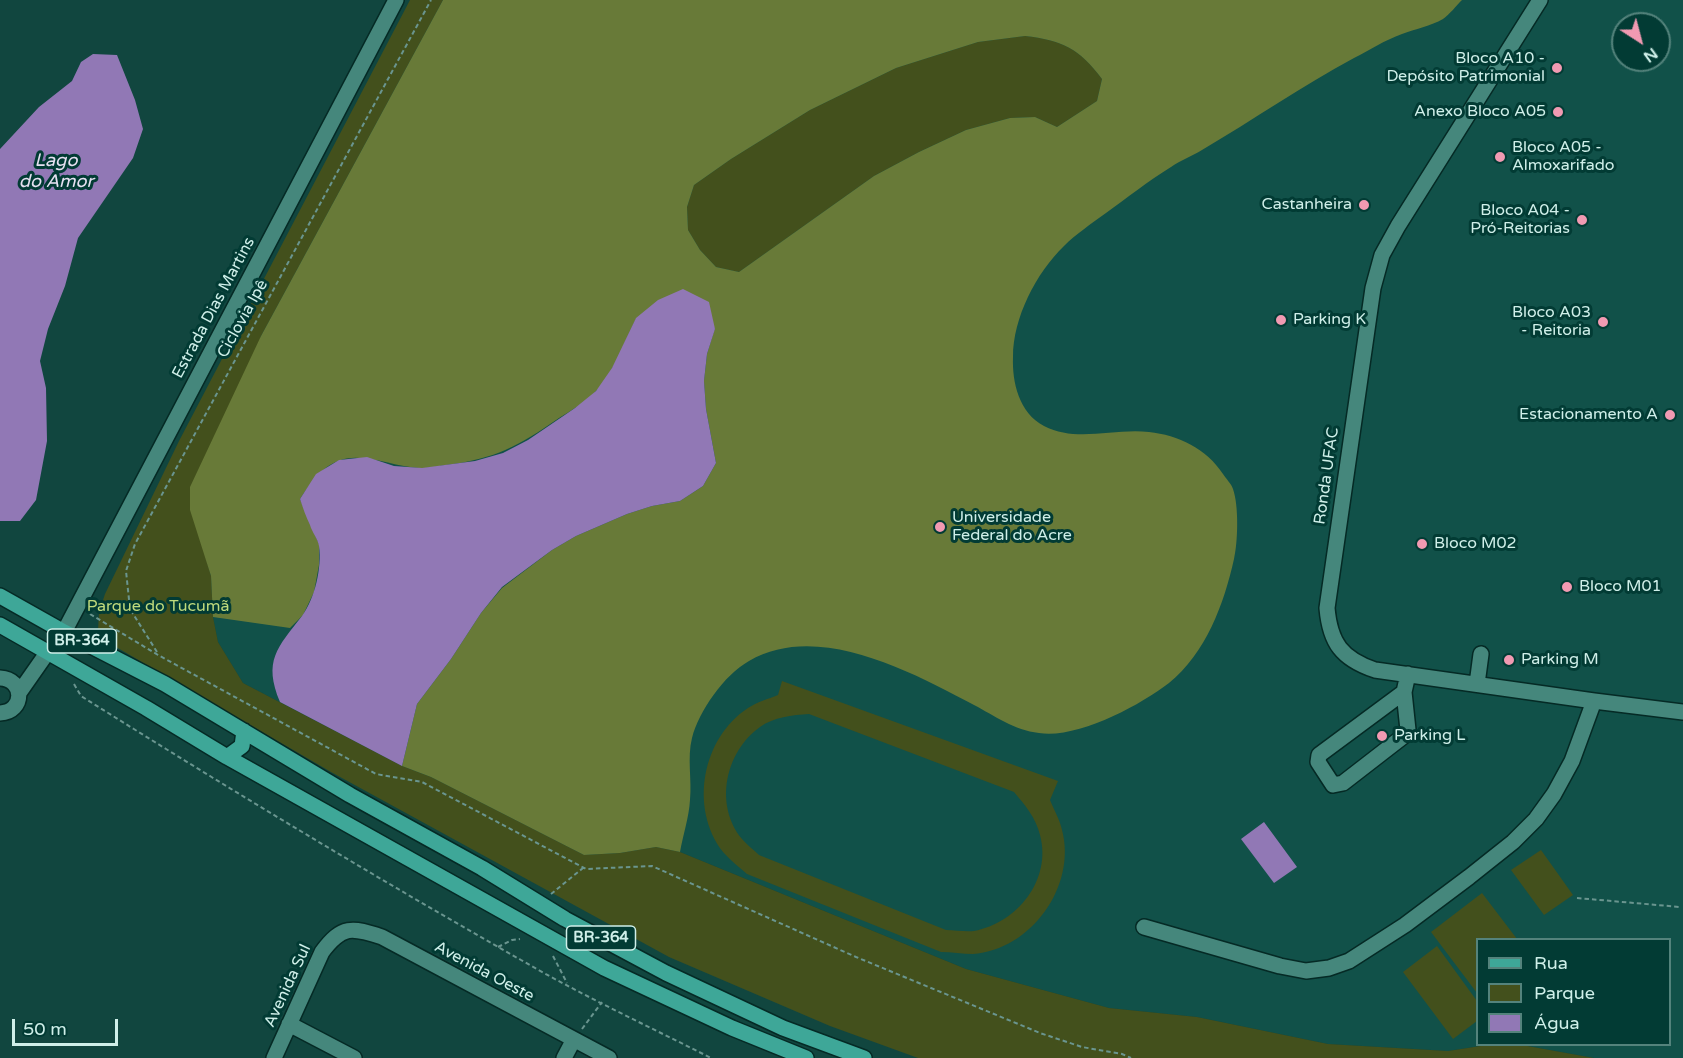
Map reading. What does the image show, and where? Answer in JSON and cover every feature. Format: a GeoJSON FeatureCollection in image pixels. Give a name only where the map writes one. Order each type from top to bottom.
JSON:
{"type":"FeatureCollection","features":[{"type":"Feature","properties":{"kind":"main road","name":"BR-364"},"geometry":{"type":"LineString","coordinates":[[0,596],[165,684],[350,795],[483,868],[565,919],[656,967],[783,1028],[864,1058]]}},
{"type":"Feature","properties":{"kind":"main road","name":"BR-364"},"geometry":{"type":"LineString","coordinates":[[0,625],[227,757],[604,968],[732,1028],[806,1058]]}},
{"type":"Feature","properties":{"kind":"main road"},"geometry":{"type":"LineString","coordinates":[[227,757],[242,746],[244,731]]}},
{"type":"Feature","properties":{"kind":"street","name":"Estrada Dias Martins"},"geometry":{"type":"LineString","coordinates":[[64,632],[396,0]]}},
{"type":"Feature","properties":{"kind":"street","name":"Ronda UFAC"},"geometry":{"type":"LineString","coordinates":[[1540,0],[1382,255],[1372,288],[1328,608],[1329,626],[1344,654],[1358,664],[1375,670],[1683,712]]}},
{"type":"Feature","properties":{"kind":"street"},"geometry":{"type":"LineString","coordinates":[[19,693],[47,652]]}},
{"type":"Feature","properties":{"kind":"street"},"geometry":{"type":"LineString","coordinates":[[1477,684],[1481,654]]}},
{"type":"Feature","properties":{"kind":"street"},"geometry":{"type":"LineString","coordinates":[[1404,692],[1318,755],[1318,762],[1333,785],[1342,783],[1408,730],[1404,692],[1408,674]]}},
{"type":"Feature","properties":{"kind":"street"},"geometry":{"type":"LineString","coordinates":[[0,678],[10,680],[15,684],[19,693],[16,706],[11,711],[0,713]]}},
{"type":"Feature","properties":{"kind":"street"},"geometry":{"type":"LineString","coordinates":[[1144,927],[1280,966],[1306,970],[1329,968],[1349,962],[1405,925],[1460,884],[1513,842],[1536,819],[1554,794],[1572,761],[1594,701]]}},
{"type":"Feature","properties":{"kind":"street","name":"Avenida Oeste"},"geometry":{"type":"LineString","coordinates":[[339,933],[359,930],[382,937],[573,1041],[609,1058]]}},
{"type":"Feature","properties":{"kind":"street","name":"Avenida Sul"},"geometry":{"type":"LineString","coordinates":[[274,1058],[322,952],[339,933]]}},
{"type":"Feature","properties":{"kind":"street"},"geometry":{"type":"LineString","coordinates":[[289,1024],[354,1058]]}},
{"type":"Feature","properties":{"kind":"street"},"geometry":{"type":"LineString","coordinates":[[564,1058],[573,1041]]}},
{"type":"Feature","properties":{"kind":"path","name":"Ciclovia Ipê"},"geometry":{"type":"LineString","coordinates":[[158,655],[130,609],[126,571],[135,544],[431,0]]}},
{"type":"Feature","properties":{"kind":"path"},"geometry":{"type":"LineString","coordinates":[[78,607],[158,655],[376,774],[422,782],[586,869],[652,866],[856,957],[1040,1033],[1082,1047],[1122,1054],[1131,1058]]}},
{"type":"Feature","properties":{"kind":"path"},"geometry":{"type":"LineString","coordinates":[[61,660],[81,696],[182,759],[523,962],[711,1058]]}},
{"type":"Feature","properties":{"kind":"path"},"geometry":{"type":"LineString","coordinates":[[1576,898],[1680,907]]}},
{"type":"Feature","properties":{"kind":"path"},"geometry":{"type":"LineString","coordinates":[[551,953],[567,984]]}},
{"type":"Feature","properties":{"kind":"path"},"geometry":{"type":"LineString","coordinates":[[573,1041],[602,1002]]}},
{"type":"Feature","properties":{"kind":"shaded area","name":"Universidade Federal do Acre"},"geometry":{"type":"Polygon","coordinates":[[[443,0],[1683,0],[1683,1058],[1594,1058],[1528,1046],[1671,1046],[1671,938],[1476,938],[1476,1046],[1480,1046],[1448,1051],[1328,1044],[1197,1017],[1109,1008],[966,969],[680,852],[431,777],[402,766],[243,683],[218,642],[213,617],[443,0]]]}},
{"type":"Feature","properties":{"kind":"green space","name":"Parque do Tucumã"},"geometry":{"type":"Polygon","coordinates":[[[410,0],[443,0],[261,336],[202,544],[211,576],[213,617],[218,642],[243,683],[402,766],[431,777],[584,855],[620,853],[656,847],[680,852],[966,969],[1109,1008],[1197,1017],[1328,1044],[1448,1051],[1480,1046],[1528,1046],[1594,1058],[918,1058],[830,1026],[669,957],[331,772],[104,640],[98,631],[99,612],[105,594],[179,441],[410,0]]]}},
{"type":"Feature","properties":{"kind":"green space"},"geometry":{"type":"Polygon","coordinates":[[[443,0],[1462,0],[1443,19],[1396,36],[1354,58],[1146,184],[1064,246],[1044,269],[1028,297],[1014,342],[1014,376],[1023,405],[1035,420],[1044,426],[1069,434],[1136,431],[1171,436],[1209,457],[1232,487],[1237,514],[1237,534],[1230,576],[1212,627],[1182,671],[1169,683],[1125,711],[1089,726],[1054,734],[1039,733],[1013,726],[922,679],[864,656],[834,649],[804,646],[776,650],[740,667],[722,684],[700,717],[692,738],[689,806],[680,852],[656,847],[620,853],[584,855],[431,777],[402,766],[417,704],[451,659],[481,613],[502,588],[552,550],[576,536],[627,514],[652,506],[680,501],[703,486],[716,463],[706,409],[704,381],[707,354],[715,328],[636,319],[614,365],[592,395],[579,406],[519,444],[493,455],[429,468],[347,458],[326,468],[316,477],[300,499],[319,544],[319,565],[314,592],[303,615],[290,628],[213,617],[211,576],[190,510],[190,487],[261,336],[443,0]],[[1025,36],[978,42],[896,68],[810,110],[694,185],[687,207],[688,230],[700,250],[716,267],[739,272],[874,176],[966,130],[1010,118],[1035,117],[1057,127],[1097,101],[1102,79],[1078,53],[1060,43],[1025,36]]]}},
{"type":"Feature","properties":{"kind":"green space"},"geometry":{"type":"Polygon","coordinates":[[[1025,36],[1060,43],[1086,60],[1102,79],[1097,101],[1057,127],[1035,117],[1010,118],[966,130],[919,152],[874,176],[739,272],[716,267],[700,250],[688,230],[687,207],[694,185],[731,159],[810,110],[896,68],[978,42],[1025,36]]]}},
{"type":"Feature","properties":{"kind":"green space"},"geometry":{"type":"Polygon","coordinates":[[[782,681],[1058,781],[1050,800],[1061,826],[1065,851],[1063,872],[1056,893],[1045,912],[1031,928],[1013,941],[994,950],[973,954],[941,952],[747,874],[723,852],[712,834],[706,815],[704,795],[706,775],[711,755],[720,737],[732,721],[751,706],[778,695],[782,681]],[[809,714],[771,721],[748,738],[738,750],[732,764],[727,780],[726,795],[733,825],[742,839],[759,855],[946,930],[974,931],[1004,919],[1017,909],[1028,897],[1041,868],[1042,852],[1036,823],[1014,792],[809,714]]]}},
{"type":"Feature","properties":{"kind":"green space"},"geometry":{"type":"Polygon","coordinates":[[[1541,850],[1573,895],[1544,915],[1511,870],[1541,850]]]}},
{"type":"Feature","properties":{"kind":"green space"},"geometry":{"type":"Polygon","coordinates":[[[1482,893],[1516,938],[1476,938],[1476,992],[1431,932],[1482,893]]]}},
{"type":"Feature","properties":{"kind":"green space"},"geometry":{"type":"Polygon","coordinates":[[[1437,946],[1476,1000],[1476,1022],[1453,1039],[1403,972],[1437,946]]]}},
{"type":"Feature","properties":{"kind":"water","name":"Lago do Amor"},"geometry":{"type":"Polygon","coordinates":[[[93,54],[117,55],[135,100],[143,129],[133,158],[78,238],[65,286],[48,329],[40,361],[46,388],[47,441],[36,500],[20,521],[0,521],[0,149],[39,107],[72,81],[81,62],[93,54]]]}},
{"type":"Feature","properties":{"kind":"water"},"geometry":{"type":"Polygon","coordinates":[[[683,289],[709,302],[715,329],[707,354],[704,381],[706,409],[716,463],[703,486],[680,501],[652,506],[627,514],[576,536],[552,550],[502,587],[417,704],[402,766],[280,702],[273,676],[275,656],[307,609],[318,573],[320,555],[318,543],[300,499],[316,474],[339,460],[367,457],[394,466],[422,468],[475,461],[503,453],[528,440],[596,391],[612,368],[636,318],[658,300],[683,289]]]}},
{"type":"Feature","properties":{"kind":"water"},"geometry":{"type":"Polygon","coordinates":[[[1264,822],[1297,867],[1274,883],[1241,839],[1264,822]]]}},
{"type":"Feature","properties":{"kind":"place","name":"Bloco A10 - Depósito Patrimonial"},"geometry":{"type":"Point","coordinates":[1557,68]}},
{"type":"Feature","properties":{"kind":"place","name":"Anexo Bloco A05"},"geometry":{"type":"Point","coordinates":[1558,112]}},
{"type":"Feature","properties":{"kind":"place","name":"Bloco A05 - Almoxarifado"},"geometry":{"type":"Point","coordinates":[1500,157]}},
{"type":"Feature","properties":{"kind":"place","name":"Castanheira"},"geometry":{"type":"Point","coordinates":[1364,205]}},
{"type":"Feature","properties":{"kind":"place","name":"Bloco A04 - Pró-Reitorias"},"geometry":{"type":"Point","coordinates":[1582,220]}},
{"type":"Feature","properties":{"kind":"place","name":"Parking K"},"geometry":{"type":"Point","coordinates":[1281,320]}},
{"type":"Feature","properties":{"kind":"place","name":"Bloco A03 - Reitoria"},"geometry":{"type":"Point","coordinates":[1603,322]}},
{"type":"Feature","properties":{"kind":"place","name":"Estacionamento A"},"geometry":{"type":"Point","coordinates":[1670,415]}},
{"type":"Feature","properties":{"kind":"place","name":"Universidade Federal do Acre"},"geometry":{"type":"Point","coordinates":[940,527]}},
{"type":"Feature","properties":{"kind":"place","name":"Bloco M02"},"geometry":{"type":"Point","coordinates":[1422,544]}},
{"type":"Feature","properties":{"kind":"place","name":"Bloco M01"},"geometry":{"type":"Point","coordinates":[1567,587]}},
{"type":"Feature","properties":{"kind":"place","name":"Parking M"},"geometry":{"type":"Point","coordinates":[1509,660]}},
{"type":"Feature","properties":{"kind":"place","name":"Parking L"},"geometry":{"type":"Point","coordinates":[1382,736]}}]}
